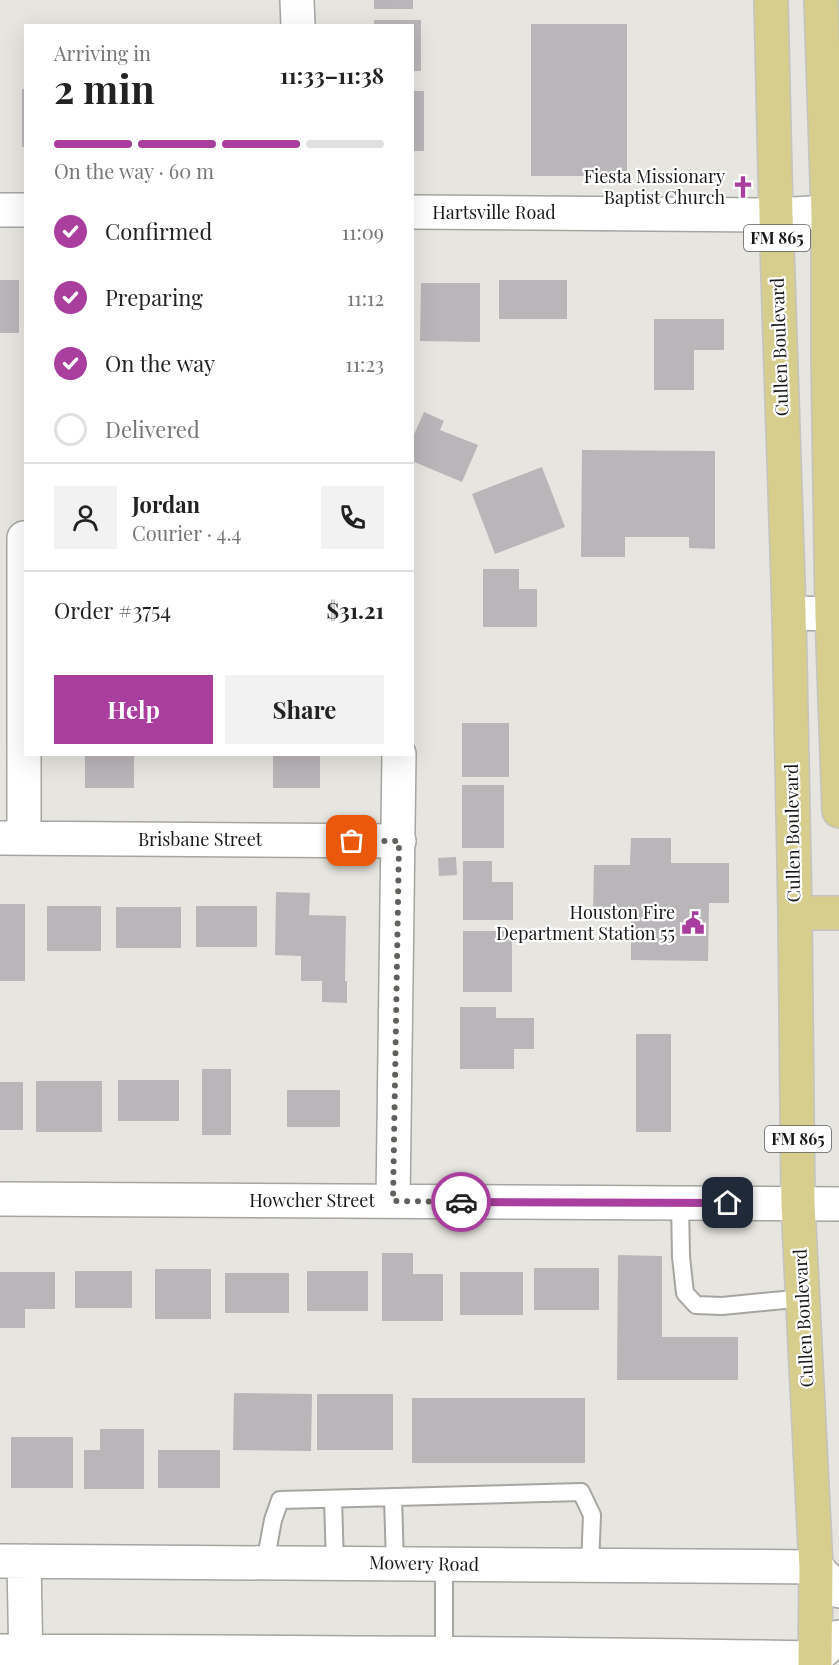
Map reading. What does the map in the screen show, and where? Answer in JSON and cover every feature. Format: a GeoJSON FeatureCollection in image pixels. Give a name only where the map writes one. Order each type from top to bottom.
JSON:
{"type":"FeatureCollection","features":[{"type":"Feature","properties":{"kind":"main road","name":"Cullen Boulevard"},"geometry":{"type":"LineString","coordinates":[[771,0],[789,614],[798,1204],[816,1568],[823,1653]]}},
{"type":"Feature","properties":{"kind":"main road","name":"FM 865"},"geometry":{"type":"LineString","coordinates":[[821,0],[828,212],[834,275],[839,811]]}},
{"type":"Feature","properties":{"kind":"main road"},"geometry":{"type":"LineString","coordinates":[[795,913],[839,914]]}},
{"type":"Feature","properties":{"kind":"street"},"geometry":{"type":"LineString","coordinates":[[297,0],[297,24]]}},
{"type":"Feature","properties":{"kind":"street"},"geometry":{"type":"LineString","coordinates":[[0,210],[24,210]]}},
{"type":"Feature","properties":{"kind":"street","name":"Hartsville Road"},"geometry":{"type":"LineString","coordinates":[[414,212],[776,215],[828,212]]}},
{"type":"Feature","properties":{"kind":"street"},"geometry":{"type":"LineString","coordinates":[[12,838],[24,538]]}},
{"type":"Feature","properties":{"kind":"street"},"geometry":{"type":"LineString","coordinates":[[789,614],[836,614]]}},
{"type":"Feature","properties":{"kind":"street"},"geometry":{"type":"LineString","coordinates":[[393,1201],[399,756]]}},
{"type":"Feature","properties":{"kind":"street","name":"Brisbane Street"},"geometry":{"type":"LineString","coordinates":[[12,838],[399,841]]}},
{"type":"Feature","properties":{"kind":"street","name":"Howcher Street"},"geometry":{"type":"LineString","coordinates":[[0,1199],[839,1204]]}},
{"type":"Feature","properties":{"kind":"street"},"geometry":{"type":"LineString","coordinates":[[12,1561],[17,1656],[444,1660],[594,1654],[823,1653]]}},
{"type":"Feature","properties":{"kind":"street","name":"Mowery Road"},"geometry":{"type":"LineString","coordinates":[[12,1561],[816,1568]]}},
{"type":"Feature","properties":{"kind":"street"},"geometry":{"type":"LineString","coordinates":[[816,1568],[839,1591]]}},
{"type":"Feature","properties":{"kind":"lane"},"geometry":{"type":"LineString","coordinates":[[680,1203],[681,1257],[685,1293],[696,1305],[722,1306],[804,1298]]}},
{"type":"Feature","properties":{"kind":"lane"},"geometry":{"type":"LineString","coordinates":[[266,1563],[273,1520],[280,1500],[581,1492],[592,1515],[590,1566]]}},
{"type":"Feature","properties":{"kind":"lane"},"geometry":{"type":"LineString","coordinates":[[393,1497],[395,1564]]}},
{"type":"Feature","properties":{"kind":"lane"},"geometry":{"type":"LineString","coordinates":[[333,1499],[335,1564]]}},
{"type":"Feature","properties":{"kind":"lane"},"geometry":{"type":"LineString","coordinates":[[444,1565],[444,1660]]}},
{"type":"Feature","properties":{"kind":"building"},"geometry":{"type":"Polygon","coordinates":[[[374,0],[413,0],[413,9],[374,9],[374,0]]]}},
{"type":"Feature","properties":{"kind":"building"},"geometry":{"type":"Polygon","coordinates":[[[374,20],[421,20],[421,71],[414,71],[414,24],[374,24],[374,20]]]}},
{"type":"Feature","properties":{"kind":"building"},"geometry":{"type":"Polygon","coordinates":[[[531,24],[627,24],[627,176],[531,176],[531,24]]]}},
{"type":"Feature","properties":{"kind":"building"},"geometry":{"type":"Polygon","coordinates":[[[22,89],[24,89],[24,147],[22,147],[22,89]]]}},
{"type":"Feature","properties":{"kind":"building"},"geometry":{"type":"Polygon","coordinates":[[[414,91],[424,91],[424,151],[414,151],[414,91]]]}},
{"type":"Feature","properties":{"kind":"building"},"geometry":{"type":"Polygon","coordinates":[[[0,280],[19,280],[19,333],[0,333],[0,280]]]}},
{"type":"Feature","properties":{"kind":"building"},"geometry":{"type":"Polygon","coordinates":[[[499,280],[567,280],[567,319],[499,319],[499,280]]]}},
{"type":"Feature","properties":{"kind":"building"},"geometry":{"type":"Polygon","coordinates":[[[421,283],[480,283],[480,342],[420,341],[421,283]]]}},
{"type":"Feature","properties":{"kind":"building"},"geometry":{"type":"Polygon","coordinates":[[[654,319],[724,319],[724,350],[694,350],[694,390],[654,390],[654,319]]]}},
{"type":"Feature","properties":{"kind":"building"},"geometry":{"type":"Polygon","coordinates":[[[424,412],[444,421],[440,430],[478,445],[462,482],[414,462],[414,434],[424,412]]]}},
{"type":"Feature","properties":{"kind":"building"},"geometry":{"type":"Polygon","coordinates":[[[582,450],[715,451],[715,549],[689,548],[689,537],[625,537],[625,557],[581,557],[582,450]]]}},
{"type":"Feature","properties":{"kind":"building"},"geometry":{"type":"Polygon","coordinates":[[[542,467],[565,527],[495,554],[472,494],[542,467]]]}},
{"type":"Feature","properties":{"kind":"building"},"geometry":{"type":"Polygon","coordinates":[[[483,569],[519,569],[519,589],[537,589],[537,627],[483,627],[483,569]]]}},
{"type":"Feature","properties":{"kind":"building"},"geometry":{"type":"Polygon","coordinates":[[[462,723],[509,723],[509,777],[462,777],[462,723]]]}},
{"type":"Feature","properties":{"kind":"building"},"geometry":{"type":"Polygon","coordinates":[[[85,756],[134,756],[134,788],[85,788],[85,756]]]}},
{"type":"Feature","properties":{"kind":"building"},"geometry":{"type":"Polygon","coordinates":[[[273,756],[320,756],[320,788],[273,788],[273,756]]]}},
{"type":"Feature","properties":{"kind":"building"},"geometry":{"type":"Polygon","coordinates":[[[462,785],[504,785],[504,848],[462,848],[462,785]]]}},
{"type":"Feature","properties":{"kind":"building"},"geometry":{"type":"Polygon","coordinates":[[[631,838],[671,838],[671,863],[729,863],[729,903],[709,903],[708,961],[631,960],[631,917],[593,916],[594,865],[630,865],[631,838]]]}},
{"type":"Feature","properties":{"kind":"building"},"geometry":{"type":"Polygon","coordinates":[[[456,857],[457,875],[439,876],[438,858],[456,857]]]}},
{"type":"Feature","properties":{"kind":"building"},"geometry":{"type":"Polygon","coordinates":[[[463,861],[492,861],[492,882],[513,882],[513,920],[463,920],[463,861]]]}},
{"type":"Feature","properties":{"kind":"building"},"geometry":{"type":"Polygon","coordinates":[[[276,892],[310,893],[309,915],[346,916],[347,1003],[322,1002],[322,981],[301,981],[301,956],[275,955],[276,892]]]}},
{"type":"Feature","properties":{"kind":"building"},"geometry":{"type":"Polygon","coordinates":[[[0,904],[25,904],[25,981],[0,981],[0,904]]]}},
{"type":"Feature","properties":{"kind":"building"},"geometry":{"type":"Polygon","coordinates":[[[47,906],[101,906],[101,951],[47,951],[47,906]]]}},
{"type":"Feature","properties":{"kind":"building"},"geometry":{"type":"Polygon","coordinates":[[[196,906],[257,906],[257,947],[196,947],[196,906]]]}},
{"type":"Feature","properties":{"kind":"building"},"geometry":{"type":"Polygon","coordinates":[[[116,907],[181,907],[181,948],[116,948],[116,907]]]}},
{"type":"Feature","properties":{"kind":"building"},"geometry":{"type":"Polygon","coordinates":[[[463,931],[512,931],[512,992],[463,992],[463,931]]]}},
{"type":"Feature","properties":{"kind":"building"},"geometry":{"type":"Polygon","coordinates":[[[460,1007],[496,1007],[496,1018],[534,1018],[534,1049],[514,1049],[514,1069],[460,1069],[460,1007]]]}},
{"type":"Feature","properties":{"kind":"building"},"geometry":{"type":"Polygon","coordinates":[[[636,1034],[671,1034],[671,1132],[636,1132],[636,1034]]]}},
{"type":"Feature","properties":{"kind":"building"},"geometry":{"type":"Polygon","coordinates":[[[202,1069],[231,1069],[231,1135],[202,1135],[202,1069]]]}},
{"type":"Feature","properties":{"kind":"building"},"geometry":{"type":"Polygon","coordinates":[[[118,1080],[179,1080],[179,1121],[118,1121],[118,1080]]]}},
{"type":"Feature","properties":{"kind":"building"},"geometry":{"type":"Polygon","coordinates":[[[36,1081],[102,1081],[102,1132],[36,1132],[36,1081]]]}},
{"type":"Feature","properties":{"kind":"building"},"geometry":{"type":"Polygon","coordinates":[[[0,1082],[23,1082],[23,1130],[0,1130],[0,1082]]]}},
{"type":"Feature","properties":{"kind":"building"},"geometry":{"type":"Polygon","coordinates":[[[287,1090],[340,1090],[340,1127],[287,1127],[287,1090]]]}},
{"type":"Feature","properties":{"kind":"building"},"geometry":{"type":"Polygon","coordinates":[[[382,1253],[413,1253],[413,1274],[443,1274],[443,1321],[382,1321],[382,1253]]]}},
{"type":"Feature","properties":{"kind":"building"},"geometry":{"type":"Polygon","coordinates":[[[618,1255],[662,1256],[662,1337],[738,1337],[738,1380],[617,1380],[618,1255]]]}},
{"type":"Feature","properties":{"kind":"building"},"geometry":{"type":"Polygon","coordinates":[[[534,1268],[599,1268],[599,1310],[534,1310],[534,1268]]]}},
{"type":"Feature","properties":{"kind":"building"},"geometry":{"type":"Polygon","coordinates":[[[155,1269],[211,1269],[211,1319],[155,1319],[155,1269]]]}},
{"type":"Feature","properties":{"kind":"building"},"geometry":{"type":"Polygon","coordinates":[[[75,1271],[132,1271],[132,1308],[75,1308],[75,1271]]]}},
{"type":"Feature","properties":{"kind":"building"},"geometry":{"type":"Polygon","coordinates":[[[307,1271],[368,1271],[368,1311],[307,1311],[307,1271]]]}},
{"type":"Feature","properties":{"kind":"building"},"geometry":{"type":"Polygon","coordinates":[[[0,1272],[55,1272],[55,1309],[25,1309],[25,1328],[0,1328],[0,1272]]]}},
{"type":"Feature","properties":{"kind":"building"},"geometry":{"type":"Polygon","coordinates":[[[460,1272],[523,1272],[523,1315],[460,1315],[460,1272]]]}},
{"type":"Feature","properties":{"kind":"building"},"geometry":{"type":"Polygon","coordinates":[[[225,1273],[289,1273],[289,1313],[225,1313],[225,1273]]]}},
{"type":"Feature","properties":{"kind":"building"},"geometry":{"type":"Polygon","coordinates":[[[234,1393],[312,1394],[311,1451],[233,1450],[234,1393]]]}},
{"type":"Feature","properties":{"kind":"building"},"geometry":{"type":"Polygon","coordinates":[[[317,1394],[393,1394],[393,1450],[317,1450],[317,1394]]]}},
{"type":"Feature","properties":{"kind":"building"},"geometry":{"type":"Polygon","coordinates":[[[412,1398],[585,1398],[585,1463],[412,1463],[412,1398]]]}},
{"type":"Feature","properties":{"kind":"building"},"geometry":{"type":"Polygon","coordinates":[[[100,1429],[144,1429],[144,1489],[84,1489],[84,1450],[100,1450],[100,1429]]]}},
{"type":"Feature","properties":{"kind":"building"},"geometry":{"type":"Polygon","coordinates":[[[11,1437],[73,1437],[73,1488],[11,1488],[11,1437]]]}},
{"type":"Feature","properties":{"kind":"building"},"geometry":{"type":"Polygon","coordinates":[[[158,1450],[220,1450],[220,1488],[158,1488],[158,1450]]]}},
{"type":"Feature","properties":{"kind":"way so far"},"geometry":{"type":"LineString","coordinates":[[352,841],[399,841],[393,1201],[461,1202]]}},
{"type":"Feature","properties":{"kind":"place","name":"Fiesta Missionary Baptist Church"},"geometry":{"type":"Point","coordinates":[743,187]}},
{"type":"Feature","properties":{"kind":"place","name":"Houston Fire Department Station 55"},"geometry":{"type":"Point","coordinates":[693,923]}},
{"type":"Feature","properties":{"kind":"route"},"geometry":{"type":"LineString","coordinates":[[461,1202],[728,1203]]}}]}
